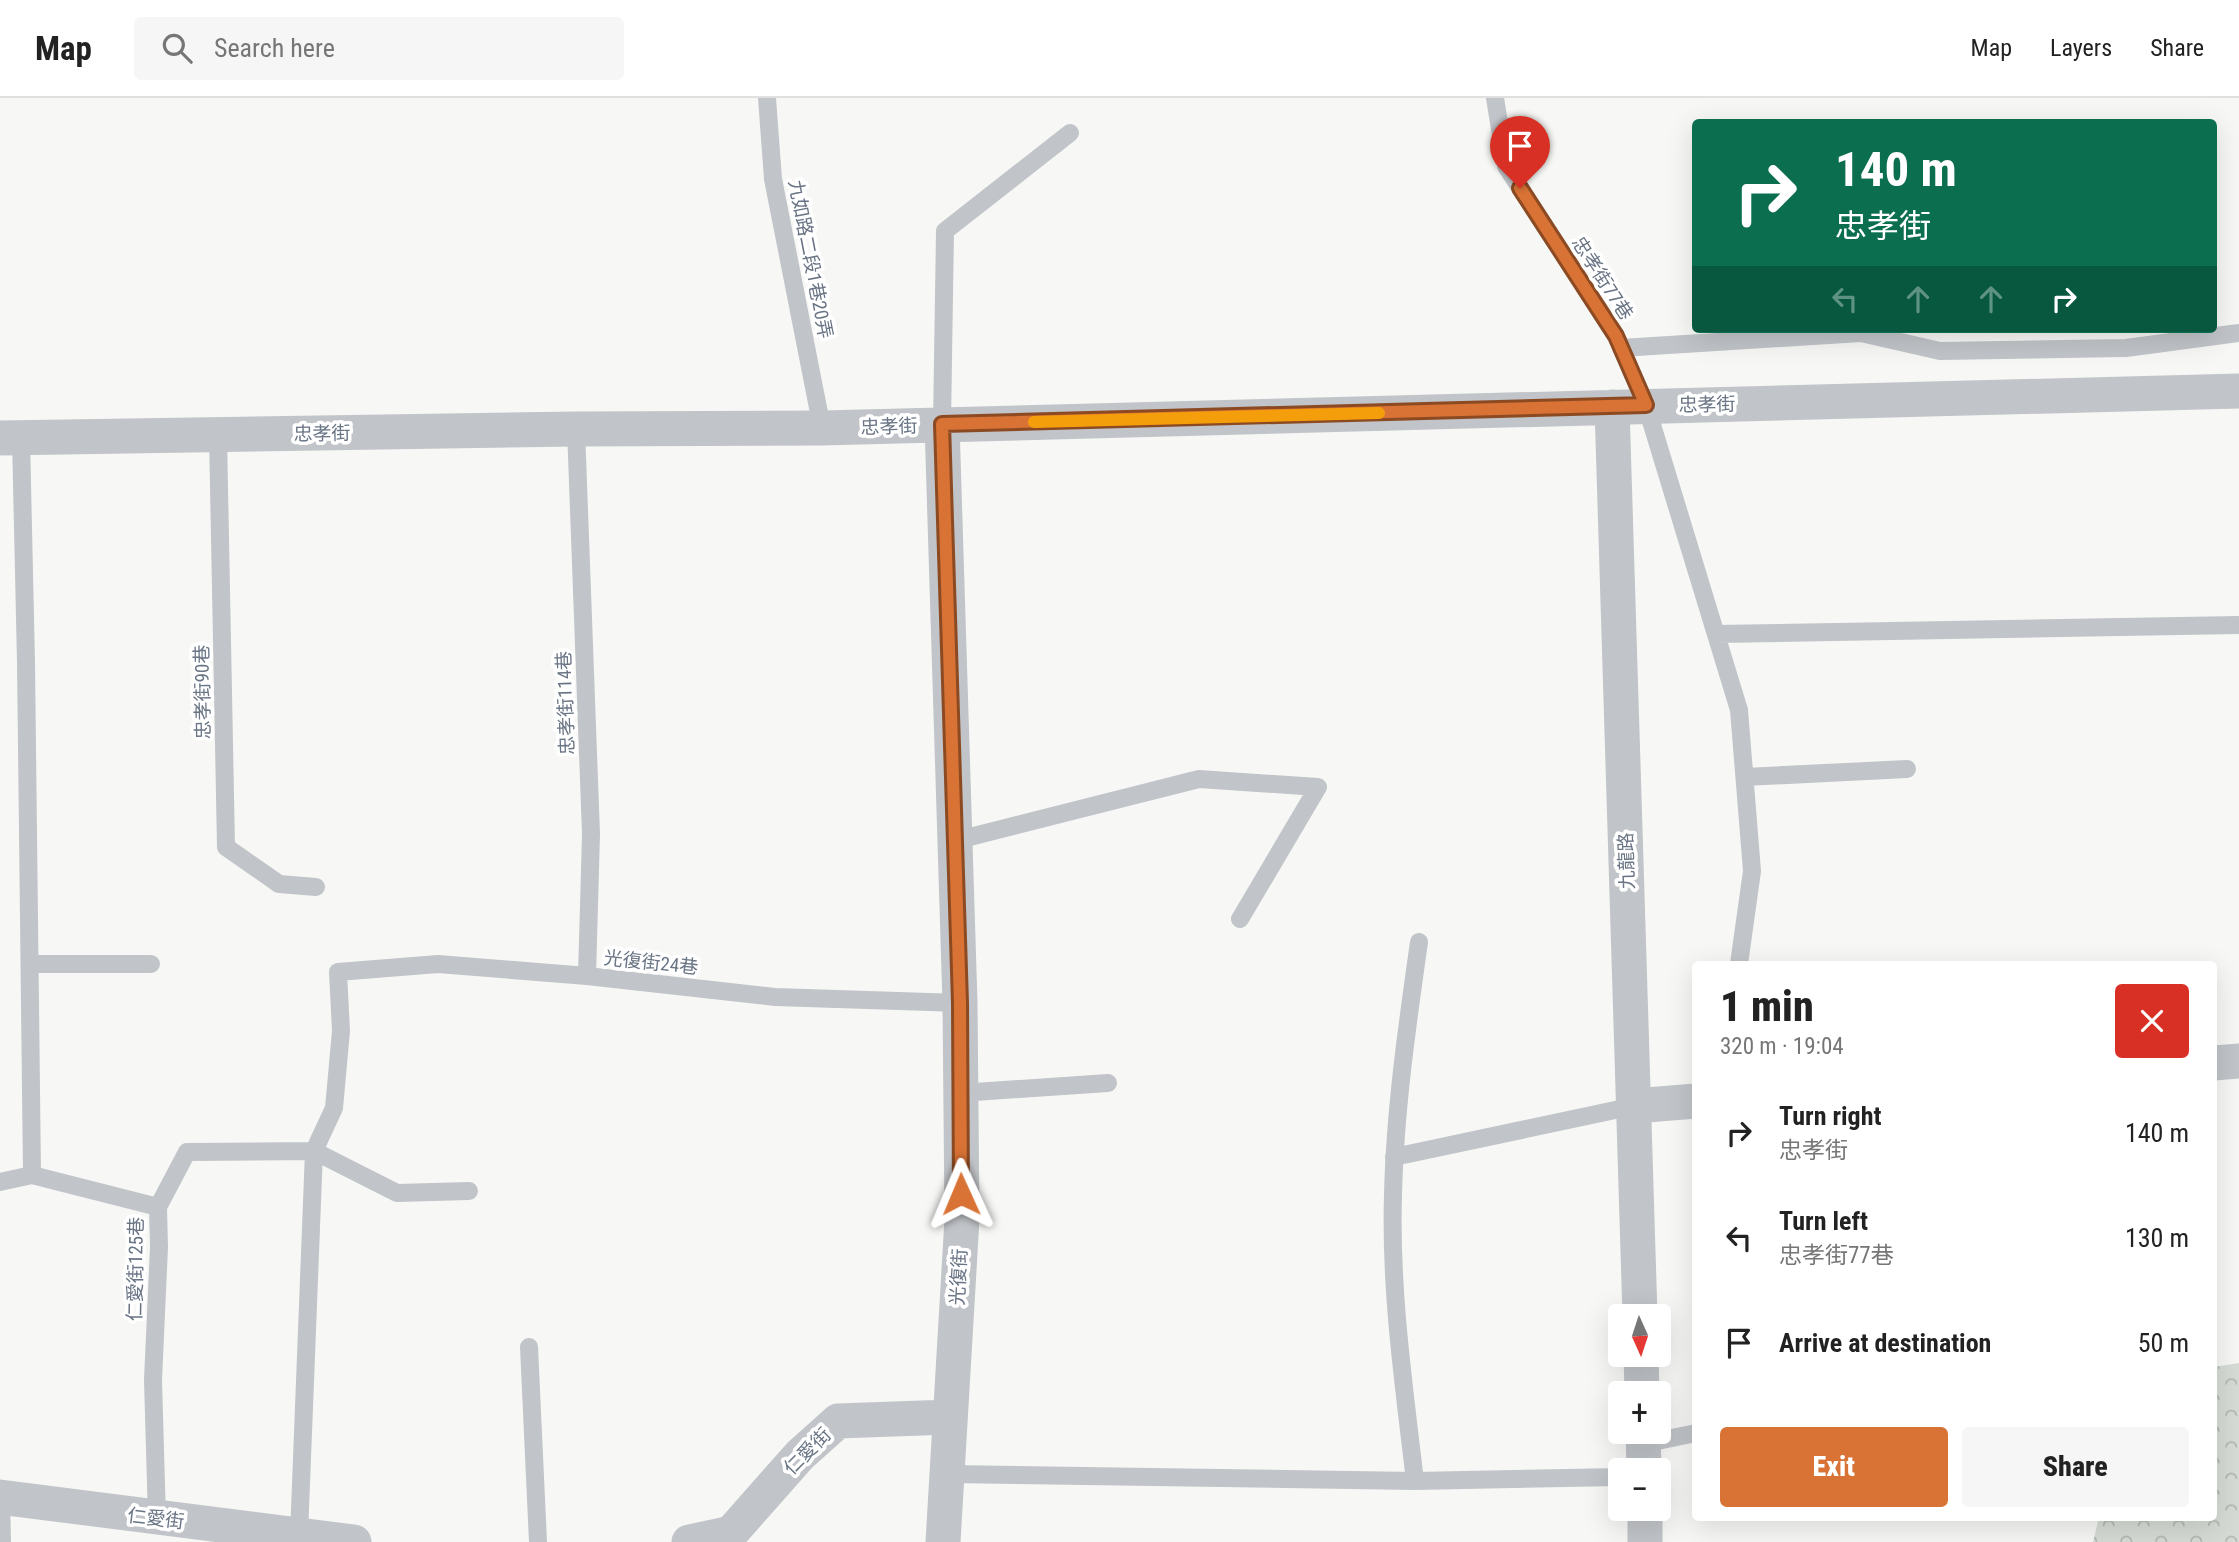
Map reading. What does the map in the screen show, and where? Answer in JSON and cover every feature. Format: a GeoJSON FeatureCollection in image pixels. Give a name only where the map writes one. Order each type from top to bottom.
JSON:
{"type":"FeatureCollection","features":[{"type":"Feature","properties":{"kind":"street","name":"忠孝街"},"geometry":{"type":"LineString","coordinates":[[10,438],[822,428],[2239,391]]}},
{"type":"Feature","properties":{"kind":"street","name":"九龍路"},"geometry":{"type":"LineString","coordinates":[[1612,407],[1640,1304]]}},
{"type":"Feature","properties":{"kind":"street","name":"光復街"},"geometry":{"type":"LineString","coordinates":[[942,424],[960,1003],[962,1219],[943,1542]]}},
{"type":"Feature","properties":{"kind":"street"},"geometry":{"type":"LineString","coordinates":[[2217,1063],[2239,1061]]}},
{"type":"Feature","properties":{"kind":"street"},"geometry":{"type":"LineString","coordinates":[[1634,1106],[1692,1101]]}},
{"type":"Feature","properties":{"kind":"street","name":"仁愛街"},"geometry":{"type":"LineString","coordinates":[[689,1542],[731,1533],[800,1455],[838,1421],[950,1417]]}},
{"type":"Feature","properties":{"kind":"street","name":"仁愛街"},"geometry":{"type":"LineString","coordinates":[[0,1497],[354,1542]]}},
{"type":"Feature","properties":{"kind":"street"},"geometry":{"type":"LineString","coordinates":[[1645,1521],[1645,1542]]}},
{"type":"Feature","properties":{"kind":"lane","name":"九如路二段1巷20弄"},"geometry":{"type":"LineString","coordinates":[[767,98],[773,179],[822,428]]}},
{"type":"Feature","properties":{"kind":"lane","name":"忠孝街77巷"},"geometry":{"type":"LineString","coordinates":[[1495,98],[1506,166],[1616,336],[1646,405],[1739,710],[1752,871],[1739,961]]}},
{"type":"Feature","properties":{"kind":"lane"},"geometry":{"type":"LineString","coordinates":[[942,424],[945,231],[1070,133]]}},
{"type":"Feature","properties":{"kind":"lane"},"geometry":{"type":"LineString","coordinates":[[1621,348],[1861,333],[1940,351],[2126,348],[2239,333]]}},
{"type":"Feature","properties":{"kind":"lane","name":"忠孝街114巷"},"geometry":{"type":"LineString","coordinates":[[576,429],[591,834],[587,976]]}},
{"type":"Feature","properties":{"kind":"lane","name":"忠孝街90巷"},"geometry":{"type":"LineString","coordinates":[[218,435],[226,847],[279,884],[316,887]]}},
{"type":"Feature","properties":{"kind":"lane"},"geometry":{"type":"LineString","coordinates":[[10,438],[30,964],[32,1175]]}},
{"type":"Feature","properties":{"kind":"lane"},"geometry":{"type":"LineString","coordinates":[[1716,634],[2239,625]]}},
{"type":"Feature","properties":{"kind":"lane"},"geometry":{"type":"LineString","coordinates":[[1745,777],[1907,769]]}},
{"type":"Feature","properties":{"kind":"lane"},"geometry":{"type":"LineString","coordinates":[[954,841],[1199,779],[1318,787],[1240,919]]}},
{"type":"Feature","properties":{"kind":"lane"},"geometry":{"type":"LineString","coordinates":[[1415,1481],[1396,1316],[1392,1198],[1398,1094],[1419,942]]}},
{"type":"Feature","properties":{"kind":"lane"},"geometry":{"type":"LineString","coordinates":[[30,964],[151,964]]}},
{"type":"Feature","properties":{"kind":"lane","name":"光復街24巷"},"geometry":{"type":"LineString","coordinates":[[314,1151],[334,1108],[341,1031],[338,972],[438,964],[587,976],[775,997],[960,1003]]}},
{"type":"Feature","properties":{"kind":"lane"},"geometry":{"type":"LineString","coordinates":[[960,1093],[1108,1083]]}},
{"type":"Feature","properties":{"kind":"lane"},"geometry":{"type":"LineString","coordinates":[[1394,1157],[1634,1106]]}},
{"type":"Feature","properties":{"kind":"lane"},"geometry":{"type":"LineString","coordinates":[[299,1535],[314,1151]]}},
{"type":"Feature","properties":{"kind":"lane","name":"仁愛街125巷"},"geometry":{"type":"LineString","coordinates":[[157,1519],[153,1380],[159,1247],[158,1207],[187,1152],[314,1151],[397,1193],[469,1191]]}},
{"type":"Feature","properties":{"kind":"lane"},"geometry":{"type":"LineString","coordinates":[[0,1182],[32,1175],[158,1207]]}},
{"type":"Feature","properties":{"kind":"lane"},"geometry":{"type":"LineString","coordinates":[[529,1348],[538,1542]]}},
{"type":"Feature","properties":{"kind":"lane"},"geometry":{"type":"LineString","coordinates":[[1644,1448],[1692,1434]]}},
{"type":"Feature","properties":{"kind":"lane"},"geometry":{"type":"LineString","coordinates":[[947,1474],[1415,1481],[1608,1477]]}},
{"type":"Feature","properties":{"kind":"lane"},"geometry":{"type":"LineString","coordinates":[[0,1497],[2,1542]]}},
{"type":"Feature","properties":{"kind":"green space"},"geometry":{"type":"Polygon","coordinates":[[[2239,1363],[2239,1542],[2093,1542],[2098,1521],[2217,1521],[2217,1367],[2239,1363]]]}},
{"type":"Feature","properties":{"kind":"slow traffic"},"geometry":{"type":"LineString","coordinates":[[1034,422],[1379,413]]}},
{"type":"Feature","properties":{"kind":"route"},"geometry":{"type":"LineString","coordinates":[[961,1194],[960,1003],[942,424],[1646,405],[1616,336],[1520,188]]}}]}
